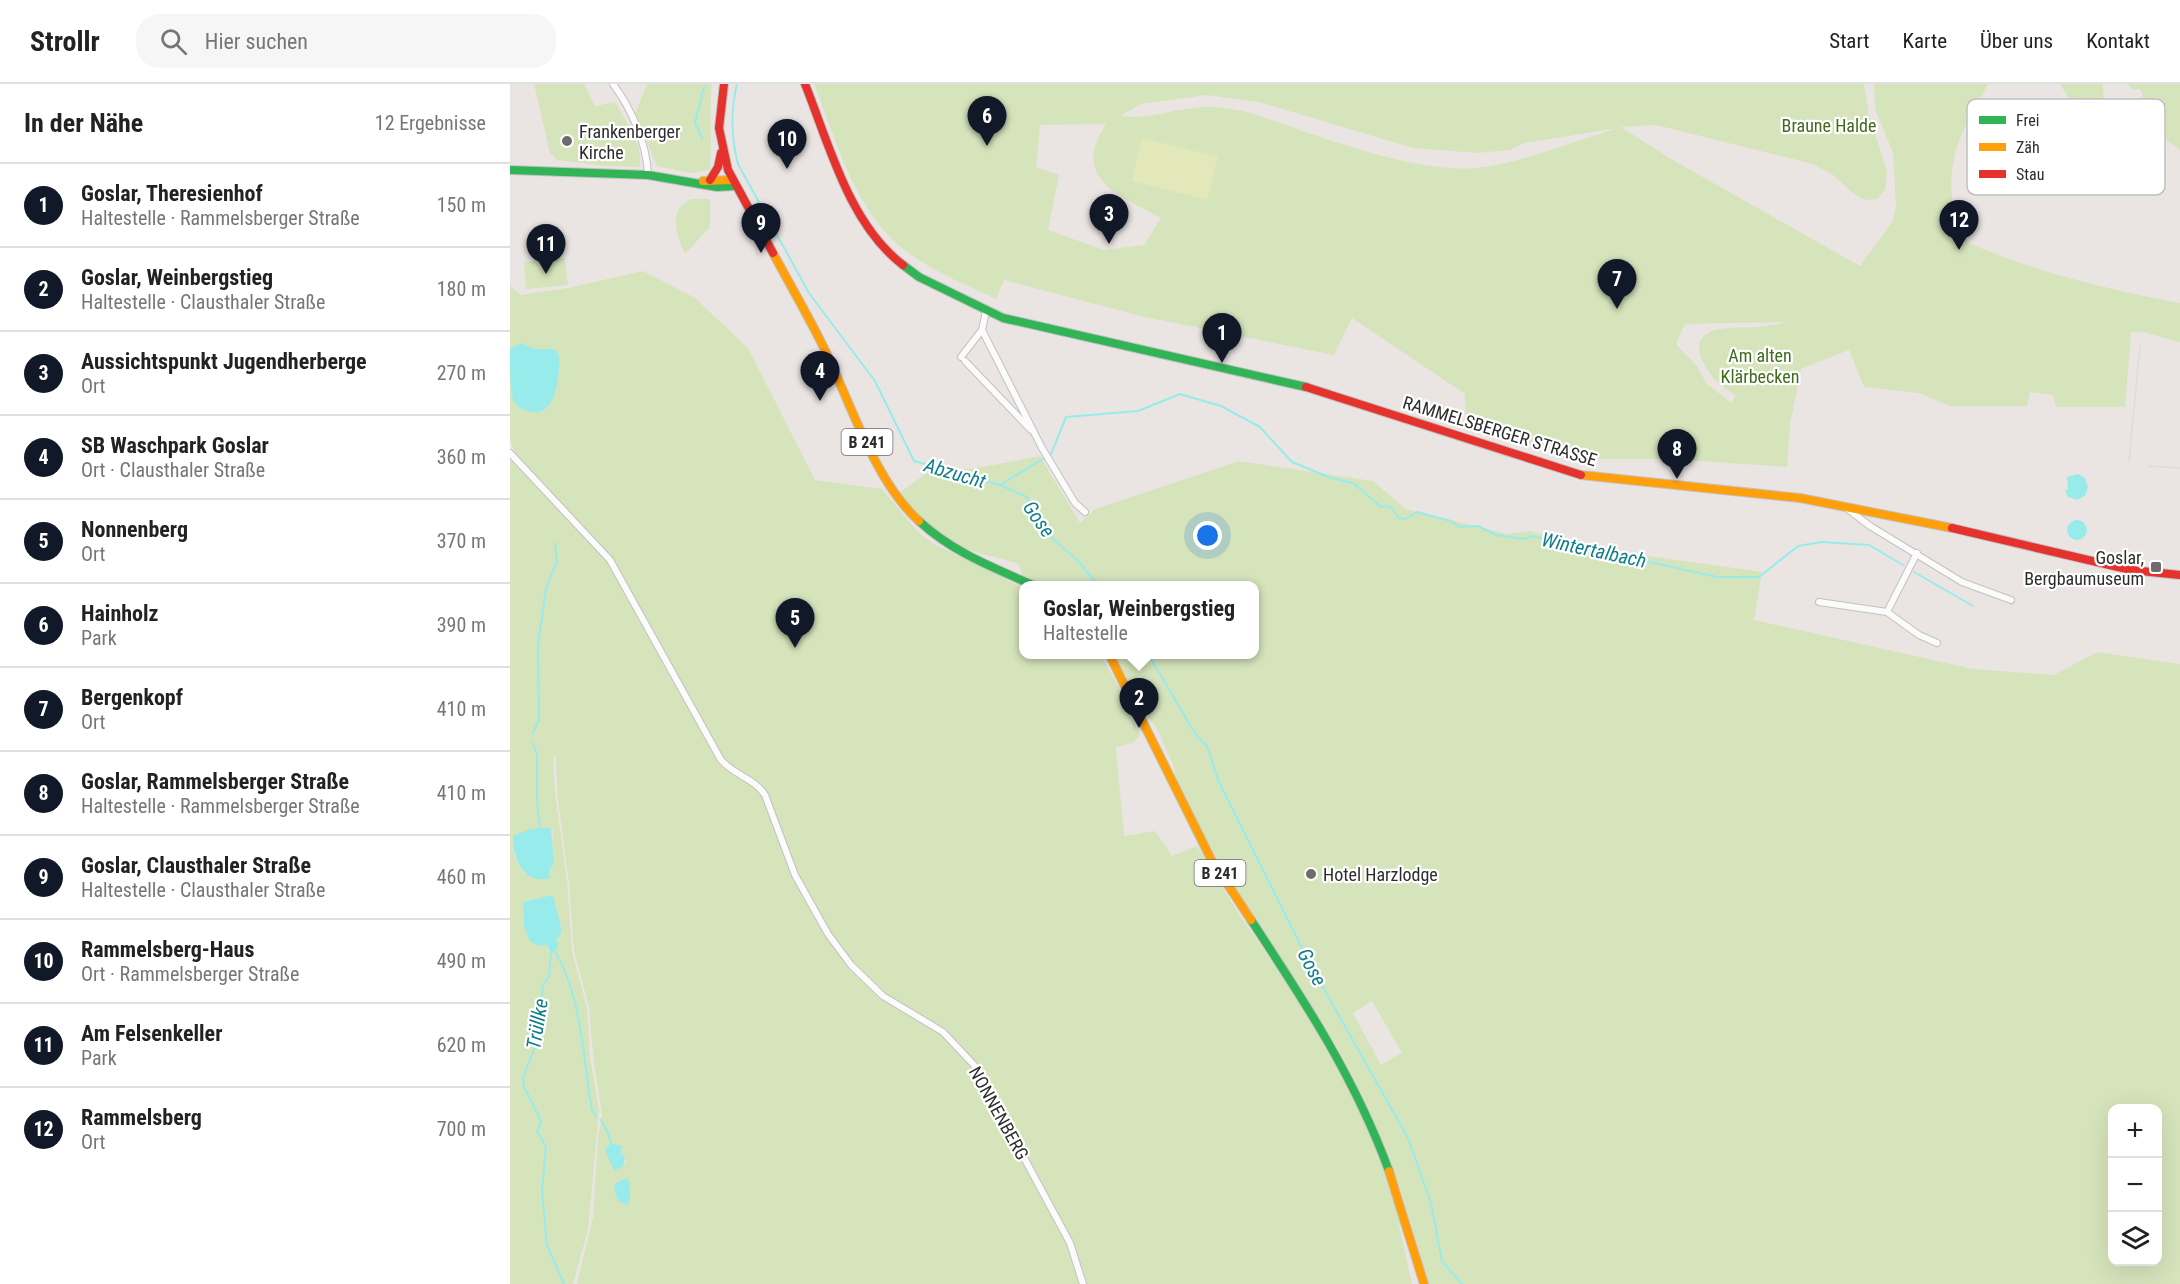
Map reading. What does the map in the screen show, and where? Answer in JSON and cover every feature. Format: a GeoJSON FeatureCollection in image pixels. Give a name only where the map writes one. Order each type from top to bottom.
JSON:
{"type":"FeatureCollection","features":[{"type":"Feature","properties":{"kind":"main road","name":"B 241"},"geometry":{"type":"LineString","coordinates":[[724,84],[719,118],[722,151],[734,183],[821,341],[885,480],[906,510],[921,525],[951,546],[1026,581]]}},
{"type":"Feature","properties":{"kind":"main road","name":"RAMMELSBERGER STRASSE"},"geometry":{"type":"LineString","coordinates":[[805,84],[851,198],[878,240],[894,258],[919,278],[1003,318],[1309,388],[1362,403],[1478,444],[1592,478],[1800,498],[1843,505],[2131,570],[2180,575]]}},
{"type":"Feature","properties":{"kind":"main road"},"geometry":{"type":"LineString","coordinates":[[710,180],[718,167],[722,151]]}},
{"type":"Feature","properties":{"kind":"main road"},"geometry":{"type":"LineString","coordinates":[[510,170],[648,175],[717,187],[734,183]]}},
{"type":"Feature","properties":{"kind":"main road"},"geometry":{"type":"LineString","coordinates":[[698,183],[710,180],[734,183]]}},
{"type":"Feature","properties":{"kind":"main road","name":"B 241"},"geometry":{"type":"LineString","coordinates":[[1111,659],[1211,859],[1325,1033],[1350,1081],[1379,1143],[1401,1200],[1424,1284]]}},
{"type":"Feature","properties":{"kind":"street"},"geometry":{"type":"LineString","coordinates":[[613,84],[626,102],[645,152],[648,175]]}},
{"type":"Feature","properties":{"kind":"street"},"geometry":{"type":"LineString","coordinates":[[986,311],[982,330],[963,359],[1036,435]]}},
{"type":"Feature","properties":{"kind":"street"},"geometry":{"type":"LineString","coordinates":[[982,330],[1042,448],[1075,503],[1085,512]]}},
{"type":"Feature","properties":{"kind":"street","name":"NONNENBERG"},"geometry":{"type":"LineString","coordinates":[[510,453],[610,560],[721,760],[728,768],[759,786],[765,795],[795,875],[828,934],[851,965],[883,996],[944,1032],[974,1065],[1070,1243],[1083,1284]]}},
{"type":"Feature","properties":{"kind":"street"},"geometry":{"type":"LineString","coordinates":[[1843,505],[1869,526],[1962,582],[2011,600]]}},
{"type":"Feature","properties":{"kind":"street"},"geometry":{"type":"LineString","coordinates":[[1887,612],[1917,553]]}},
{"type":"Feature","properties":{"kind":"street"},"geometry":{"type":"LineString","coordinates":[[1819,602],[1887,612],[1919,635],[1937,642]]}},
{"type":"Feature","properties":{"kind":"green space"},"geometry":{"type":"Polygon","coordinates":[[[534,84],[584,84],[595,106],[615,102],[637,143],[639,167],[606,166],[557,160],[550,153],[534,84]]]}},
{"type":"Feature","properties":{"kind":"green space"},"geometry":{"type":"Polygon","coordinates":[[[647,84],[712,84],[709,170],[691,173],[657,166],[635,114],[647,84]]]}},
{"type":"Feature","properties":{"kind":"green space"},"geometry":{"type":"Polygon","coordinates":[[[814,84],[1864,84],[1869,115],[1887,171],[1885,190],[1877,199],[1865,200],[1853,193],[1833,175],[1813,164],[1656,125],[1621,127],[1671,159],[1860,266],[1893,221],[1896,205],[1893,153],[1875,109],[1874,84],[1988,84],[1980,99],[1967,99],[1967,123],[1959,141],[1952,170],[1951,186],[1954,208],[1969,243],[2020,263],[2073,279],[2180,303],[2180,342],[2143,332],[2131,332],[2125,407],[2056,407],[2053,395],[2030,392],[2027,406],[1950,406],[1919,393],[1864,387],[1849,350],[1801,369],[1790,425],[1787,467],[1671,459],[1587,459],[1466,429],[1465,394],[1352,318],[1334,355],[1145,317],[1004,280],[996,299],[930,267],[891,238],[875,220],[862,199],[840,154],[814,84]],[[1207,95],[1140,104],[1121,116],[1152,115],[1204,107],[1228,108],[1251,113],[1363,151],[1423,165],[1451,168],[1477,168],[1512,161],[1618,128],[1525,143],[1510,150],[1477,153],[1413,148],[1259,102],[1207,95]],[[1106,124],[1040,125],[1036,167],[1059,175],[1048,230],[1104,250],[1144,245],[1161,218],[1116,193],[1104,183],[1097,172],[1094,159],[1096,143],[1106,124]],[[1786,322],[1685,324],[1676,344],[1696,365],[1707,384],[1732,403],[1735,395],[1715,379],[1701,358],[1699,347],[1701,339],[1707,334],[1725,328],[1766,326],[1786,322]]]}},
{"type":"Feature","properties":{"kind":"green space"},"geometry":{"type":"Polygon","coordinates":[[[2060,84],[2103,84],[2103,99],[2069,98],[2060,84]]]}},
{"type":"Feature","properties":{"kind":"green space"},"geometry":{"type":"Polygon","coordinates":[[[2128,84],[2180,84],[2180,150],[2165,139],[2165,99],[2139,99],[2143,95],[2140,89],[2132,89],[2128,84]]]}},
{"type":"Feature","properties":{"kind":"green space"},"geometry":{"type":"Polygon","coordinates":[[[1142,138],[1218,157],[1207,200],[1132,181],[1142,138]]]}},
{"type":"Feature","properties":{"kind":"green space"},"geometry":{"type":"Polygon","coordinates":[[[692,199],[710,199],[710,227],[685,254],[679,239],[676,215],[684,203],[692,199]]]}},
{"type":"Feature","properties":{"kind":"green space"},"geometry":{"type":"Polygon","coordinates":[[[565,258],[568,285],[526,289],[524,262],[565,258]]]}},
{"type":"Feature","properties":{"kind":"green space"},"geometry":{"type":"Polygon","coordinates":[[[643,271],[695,298],[748,348],[815,480],[882,489],[917,531],[932,543],[1019,586],[1019,659],[1102,659],[1116,681],[1140,736],[1132,743],[1116,747],[1124,836],[1155,831],[1172,856],[1197,846],[1239,914],[1302,1005],[1345,1079],[1374,1144],[1401,1219],[1399,1225],[1412,1284],[577,1284],[593,1217],[598,1137],[602,1115],[594,1064],[589,1007],[574,951],[569,882],[557,793],[556,755],[553,760],[555,792],[567,881],[572,951],[587,1008],[590,1057],[599,1109],[588,1230],[573,1284],[510,1284],[510,455],[515,454],[510,439],[510,286],[521,295],[568,288],[643,271]],[[553,831],[513,836],[516,858],[521,868],[529,876],[549,871],[554,864],[551,851],[553,831]],[[553,895],[523,902],[524,927],[539,946],[547,945],[548,952],[558,936],[553,895]],[[611,1143],[611,1167],[619,1168],[626,1161],[620,1153],[622,1146],[611,1143]]]}},
{"type":"Feature","properties":{"kind":"green space"},"geometry":{"type":"Polygon","coordinates":[[[1040,456],[1080,523],[1095,509],[1239,461],[1373,481],[1406,509],[1507,534],[1529,531],[1607,550],[1762,572],[1754,620],[1973,669],[2054,675],[2097,652],[2180,664],[2180,1284],[1428,1284],[1395,1175],[1363,1097],[1327,1029],[1228,879],[1177,782],[1173,764],[1157,729],[1145,713],[1117,659],[1259,659],[1259,581],[1035,581],[1022,575],[1019,564],[962,547],[941,535],[914,511],[899,493],[927,473],[976,468],[1040,456]],[[1372,1001],[1353,1013],[1381,1065],[1402,1053],[1372,1001]]]}},
{"type":"Feature","properties":{"kind":"water"},"geometry":{"type":"Polygon","coordinates":[[[521,343],[535,349],[554,349],[559,355],[559,373],[555,394],[545,409],[538,412],[517,406],[513,400],[510,349],[521,343]]]}},
{"type":"Feature","properties":{"kind":"water"},"geometry":{"type":"Polygon","coordinates":[[[2078,474],[2085,478],[2088,487],[2085,496],[2077,500],[2068,497],[2065,490],[2068,490],[2067,477],[2078,474]]]}},
{"type":"Feature","properties":{"kind":"water"},"geometry":{"type":"Polygon","coordinates":[[[2077,520],[2084,523],[2087,530],[2084,537],[2077,540],[2070,537],[2067,530],[2070,523],[2077,520]]]}},
{"type":"Feature","properties":{"kind":"water"},"geometry":{"type":"Polygon","coordinates":[[[551,828],[554,864],[549,871],[550,878],[533,878],[521,868],[517,861],[513,836],[531,829],[551,828]]]}},
{"type":"Feature","properties":{"kind":"water"},"geometry":{"type":"Polygon","coordinates":[[[553,895],[562,932],[556,939],[559,944],[551,955],[547,945],[539,946],[530,941],[524,927],[523,902],[553,895]]]}},
{"type":"Feature","properties":{"kind":"water"},"geometry":{"type":"Polygon","coordinates":[[[611,1143],[622,1146],[620,1153],[625,1157],[623,1166],[614,1171],[605,1150],[611,1143]]]}},
{"type":"Feature","properties":{"kind":"water"},"geometry":{"type":"Polygon","coordinates":[[[628,1179],[630,1196],[627,1205],[618,1200],[615,1191],[615,1184],[628,1179]]]}},
{"type":"Feature","properties":{"kind":"waterway","name":"Abzucht"},"geometry":{"type":"LineString","coordinates":[[737,84],[732,124],[738,164],[809,293],[875,381],[914,461],[1000,485],[1051,454],[1066,417],[1138,411],[1180,394],[1221,406],[1260,427],[1292,462],[1331,478],[1353,483],[1380,506],[1391,507],[1399,518],[1405,519],[1417,512],[1451,521],[1460,527],[1478,526],[1496,535],[1524,539],[1532,536],[1717,577],[1759,577],[1798,546],[1822,542],[1869,545],[1903,565]]}},
{"type":"Feature","properties":{"kind":"waterway"},"geometry":{"type":"LineString","coordinates":[[702,138],[695,123],[704,87]]}},
{"type":"Feature","properties":{"kind":"waterway","name":"Gose"},"geometry":{"type":"LineString","coordinates":[[1000,485],[1027,497],[1041,528],[1078,561],[1095,581]]}},
{"type":"Feature","properties":{"kind":"waterway","name":"Trüllke"},"geometry":{"type":"LineString","coordinates":[[533,733],[539,720],[538,645],[546,589],[557,561],[555,543]]}},
{"type":"Feature","properties":{"kind":"waterway","name":"Wintertalbach"},"geometry":{"type":"LineString","coordinates":[[1914,572],[1973,606]]}},
{"type":"Feature","properties":{"kind":"waterway","name":"Gose"},"geometry":{"type":"LineString","coordinates":[[1151,659],[1196,735],[1207,746],[1218,780],[1311,966],[1408,1138],[1431,1203],[1442,1261],[1462,1284]]}},
{"type":"Feature","properties":{"kind":"waterway","name":"Trüllke"},"geometry":{"type":"LineString","coordinates":[[533,743],[537,754],[537,801],[540,829]]}},
{"type":"Feature","properties":{"kind":"waterway"},"geometry":{"type":"LineString","coordinates":[[555,951],[564,969],[576,1008],[592,1110],[596,1116]]}},
{"type":"Feature","properties":{"kind":"waterway","name":"Trüllke"},"geometry":{"type":"LineString","coordinates":[[551,953],[549,976],[543,985],[537,1041],[523,1078],[524,1087],[540,1119],[541,1124],[537,1131],[546,1147],[542,1191],[547,1245],[564,1284]]}},
{"type":"Feature","properties":{"kind":"waterway"},"geometry":{"type":"LineString","coordinates":[[601,1120],[611,1143]]}},
{"type":"Feature","properties":{"kind":"railway"},"geometry":{"type":"LineString","coordinates":[[2129,461],[2140,345]]}},
{"type":"Feature","properties":{"kind":"railway"},"geometry":{"type":"LineString","coordinates":[[2150,466],[2180,468]]}},
{"type":"Feature","properties":{"kind":"traffic: fast"},"geometry":{"type":"LineString","coordinates":[[510,170],[648,175],[717,187],[736,186]]}},
{"type":"Feature","properties":{"kind":"traffic: fast"},"geometry":{"type":"LineString","coordinates":[[903,265],[919,277],[1003,318],[1306,387]]}},
{"type":"Feature","properties":{"kind":"traffic: fast"},"geometry":{"type":"LineString","coordinates":[[919,521],[945,542],[989,566],[1024,581]]}},
{"type":"Feature","properties":{"kind":"traffic: fast"},"geometry":{"type":"LineString","coordinates":[[1251,920],[1328,1041],[1361,1104],[1389,1171]]}},
{"type":"Feature","properties":{"kind":"traffic: slow"},"geometry":{"type":"LineString","coordinates":[[703,181],[732,180]]}},
{"type":"Feature","properties":{"kind":"traffic: slow"},"geometry":{"type":"LineString","coordinates":[[773,253],[821,342],[875,461],[903,504],[919,521]]}},
{"type":"Feature","properties":{"kind":"traffic: slow"},"geometry":{"type":"LineString","coordinates":[[1581,475],[1800,498],[1952,528]]}},
{"type":"Feature","properties":{"kind":"traffic: slow"},"geometry":{"type":"LineString","coordinates":[[1111,659],[1211,859],[1251,920]]}},
{"type":"Feature","properties":{"kind":"traffic: slow"},"geometry":{"type":"LineString","coordinates":[[1389,1171],[1424,1284]]}},
{"type":"Feature","properties":{"kind":"traffic: jam"},"geometry":{"type":"LineString","coordinates":[[724,84],[719,128],[728,170],[773,253]]}},
{"type":"Feature","properties":{"kind":"traffic: jam"},"geometry":{"type":"LineString","coordinates":[[805,84],[832,157],[855,206],[868,228],[884,248],[903,265]]}},
{"type":"Feature","properties":{"kind":"traffic: jam"},"geometry":{"type":"LineString","coordinates":[[710,180],[718,167],[721,153]]}},
{"type":"Feature","properties":{"kind":"traffic: jam"},"geometry":{"type":"LineString","coordinates":[[1306,387],[1581,475]]}},
{"type":"Feature","properties":{"kind":"traffic: jam"},"geometry":{"type":"LineString","coordinates":[[1952,528],[2131,570],[2180,575]]}},
{"type":"Feature","properties":{"kind":"place","name":"Frankenberger Kirche"},"geometry":{"type":"Point","coordinates":[567,141]}},
{"type":"Feature","properties":{"kind":"place","name":"Hainholz"},"geometry":{"type":"Point","coordinates":[987,146]}},
{"type":"Feature","properties":{"kind":"place","name":"Rammelsberg-Haus"},"geometry":{"type":"Point","coordinates":[787,169]}},
{"type":"Feature","properties":{"kind":"place","name":"Aussichtspunkt Jugendherberge"},"geometry":{"type":"Point","coordinates":[1109,244]}},
{"type":"Feature","properties":{"kind":"place","name":"Rammelsberg"},"geometry":{"type":"Point","coordinates":[1959,250]}},
{"type":"Feature","properties":{"kind":"place","name":"Goslar, Clausthaler Straße"},"geometry":{"type":"Point","coordinates":[761,253]}},
{"type":"Feature","properties":{"kind":"place","name":"Am Felsenkeller"},"geometry":{"type":"Point","coordinates":[546,274]}},
{"type":"Feature","properties":{"kind":"place","name":"Bergenkopf"},"geometry":{"type":"Point","coordinates":[1617,309]}},
{"type":"Feature","properties":{"kind":"place","name":"Goslar, Theresienhof"},"geometry":{"type":"Point","coordinates":[1222,363]}},
{"type":"Feature","properties":{"kind":"place","name":"SB Waschpark Goslar"},"geometry":{"type":"Point","coordinates":[820,401]}},
{"type":"Feature","properties":{"kind":"place","name":"Goslar, Rammelsberger Straße"},"geometry":{"type":"Point","coordinates":[1677,479]}},
{"type":"Feature","properties":{"kind":"place","name":"Goslar, Bergbaumuseum"},"geometry":{"type":"Point","coordinates":[2156,567]}},
{"type":"Feature","properties":{"kind":"place","name":"Nonnenberg"},"geometry":{"type":"Point","coordinates":[795,648]}},
{"type":"Feature","properties":{"kind":"place","name":"Goslar, Weinbergstieg"},"geometry":{"type":"Point","coordinates":[1139,728]}},
{"type":"Feature","properties":{"kind":"place","name":"Hotel Harzlodge"},"geometry":{"type":"Point","coordinates":[1311,874]}},
{"type":"Feature","properties":{"kind":"park label","name":"Braune Halde"},"geometry":{"type":"Point","coordinates":[1829,125]}},
{"type":"Feature","properties":{"kind":"park label","name":"Am alten Klärbecken"},"geometry":{"type":"Point","coordinates":[1760,365]}}]}
